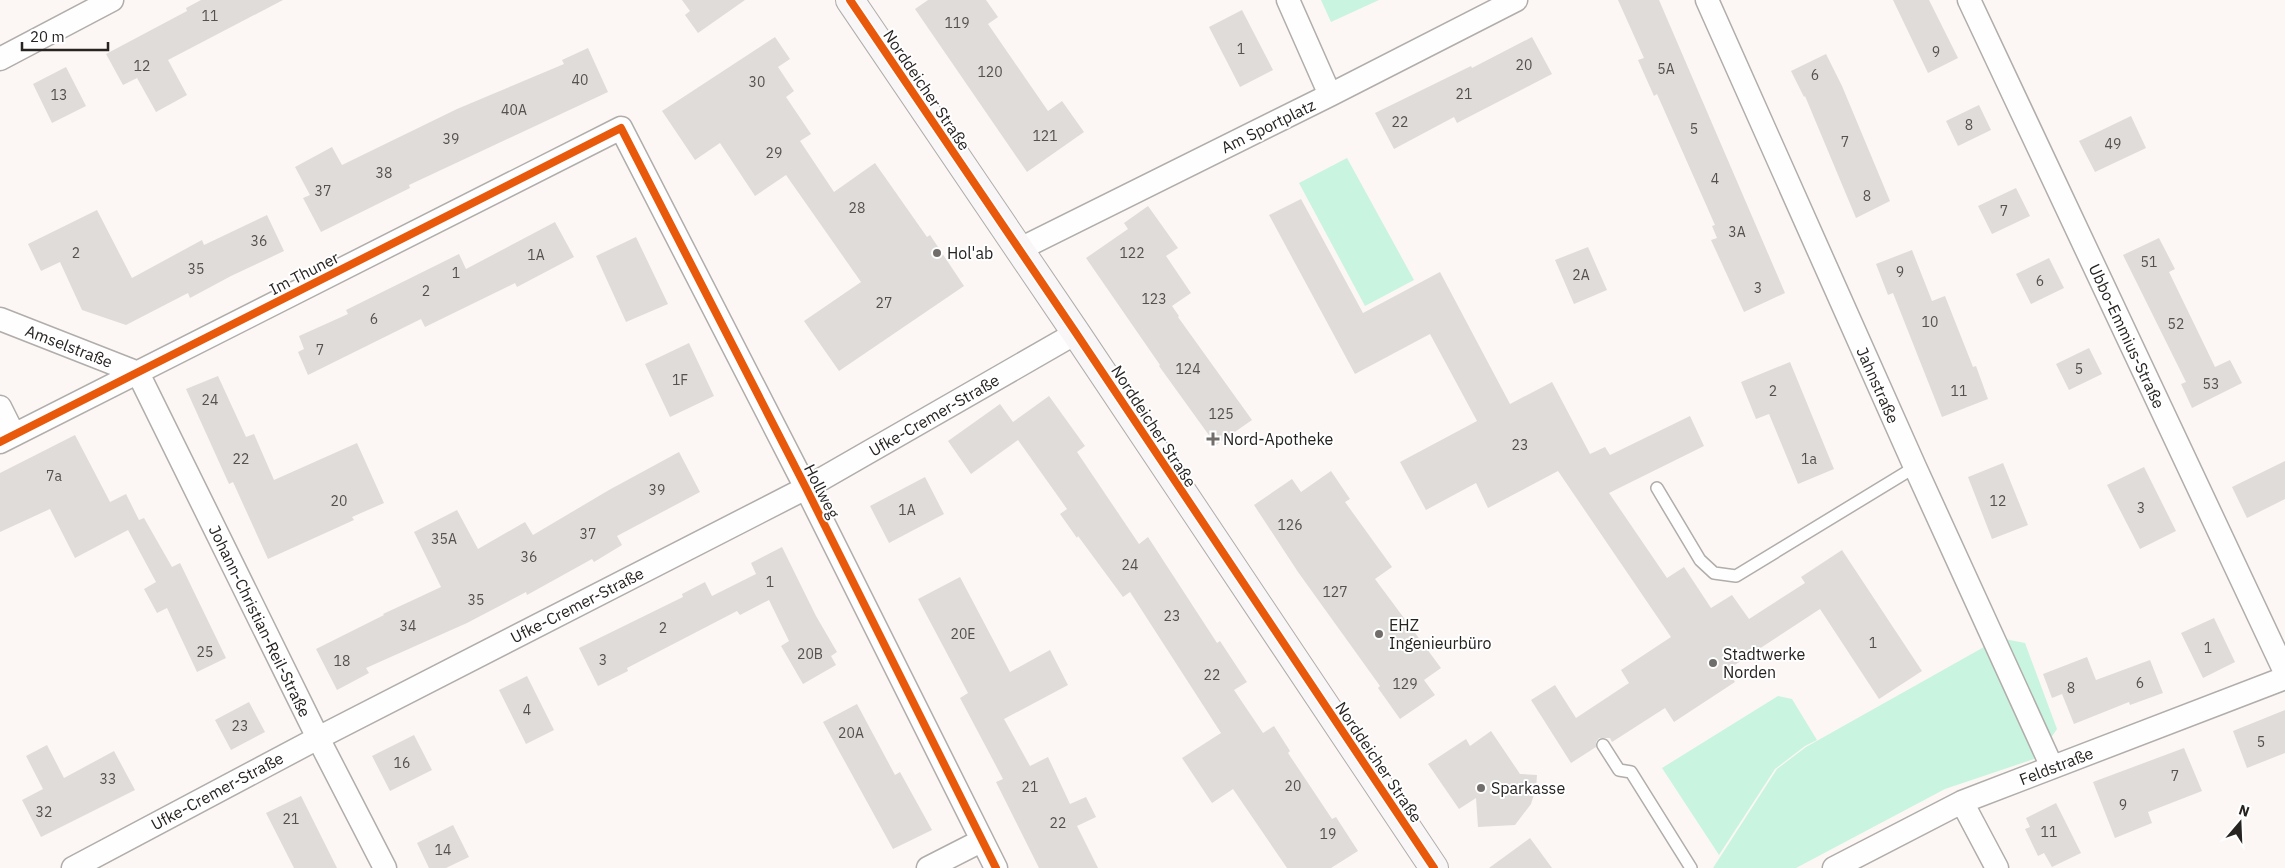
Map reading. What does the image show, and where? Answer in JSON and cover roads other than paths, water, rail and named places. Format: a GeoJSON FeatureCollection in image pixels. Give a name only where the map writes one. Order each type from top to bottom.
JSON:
{"type":"FeatureCollection","features":[{"type":"Feature","properties":{"kind":"main road","name":"Norddeicher Straße"},"geometry":{"type":"LineString","coordinates":[[850,0],[1076,333],[1434,868]]}},
{"type":"Feature","properties":{"kind":"street"},"geometry":{"type":"LineString","coordinates":[[0,60],[112,0]]}},
{"type":"Feature","properties":{"kind":"street"},"geometry":{"type":"LineString","coordinates":[[1288,0],[1330,95]]}},
{"type":"Feature","properties":{"kind":"street","name":"Am Sportplatz"},"geometry":{"type":"LineString","coordinates":[[1018,250],[1516,0]]}},
{"type":"Feature","properties":{"kind":"street","name":"Jahnstraße"},"geometry":{"type":"LineString","coordinates":[[1707,0],[1914,467],[2052,768]]}},
{"type":"Feature","properties":{"kind":"street","name":"Ubbo-Emmius-Straße"},"geometry":{"type":"LineString","coordinates":[[1969,0],[2285,672]]}},
{"type":"Feature","properties":{"kind":"street","name":"Im Thuner"},"geometry":{"type":"LineString","coordinates":[[7,439],[621,128]]}},
{"type":"Feature","properties":{"kind":"street","name":"Hollweg"},"geometry":{"type":"LineString","coordinates":[[621,128],[806,488],[996,868]]}},
{"type":"Feature","properties":{"kind":"street","name":"Amselstraße"},"geometry":{"type":"LineString","coordinates":[[0,320],[138,373]]}},
{"type":"Feature","properties":{"kind":"street","name":"Ufke-Cremer-Straße"},"geometry":{"type":"LineString","coordinates":[[73,868],[318,738],[806,488],[1076,333]]}},
{"type":"Feature","properties":{"kind":"street","name":"Johann-Christian-Reil-Straße"},"geometry":{"type":"LineString","coordinates":[[138,373],[384,868]]}},
{"type":"Feature","properties":{"kind":"street"},"geometry":{"type":"LineString","coordinates":[[0,407],[7,439]]}},
{"type":"Feature","properties":{"kind":"street","name":"Feldstraße"},"geometry":{"type":"LineString","coordinates":[[1834,868],[1962,802],[2285,678]]}},
{"type":"Feature","properties":{"kind":"street"},"geometry":{"type":"LineString","coordinates":[[1962,802],[1997,868]]}},
{"type":"Feature","properties":{"kind":"street"},"geometry":{"type":"LineString","coordinates":[[928,868],[981,840]]}},
{"type":"Feature","properties":{"kind":"lane"},"geometry":{"type":"LineString","coordinates":[[1657,488],[1700,560],[1714,574],[1736,576],[1914,467]]}},
{"type":"Feature","properties":{"kind":"lane"},"geometry":{"type":"LineString","coordinates":[[1603,745],[1619,770],[1631,772],[1691,868]]}},
{"type":"Feature","properties":{"kind":"place","name":"Hol'ab"},"geometry":{"type":"Point","coordinates":[937,253]}},
{"type":"Feature","properties":{"kind":"place","name":"Nord-Apotheke"},"geometry":{"type":"Point","coordinates":[1213,439]}},
{"type":"Feature","properties":{"kind":"place","name":"EHZ Ingenieurbüro"},"geometry":{"type":"Point","coordinates":[1379,634]}},
{"type":"Feature","properties":{"kind":"place","name":"Stadtwerke Norden"},"geometry":{"type":"Point","coordinates":[1713,663]}},
{"type":"Feature","properties":{"kind":"place","name":"Sparkasse"},"geometry":{"type":"Point","coordinates":[1481,788]}}]}
